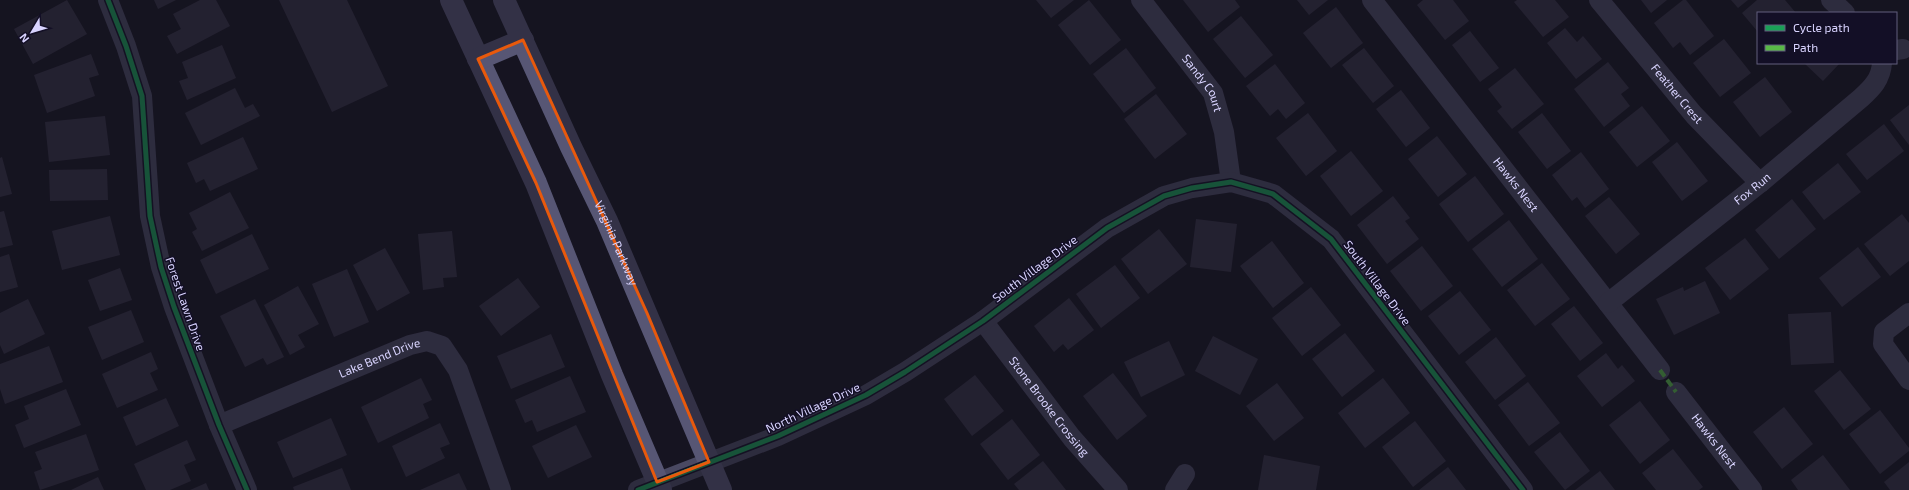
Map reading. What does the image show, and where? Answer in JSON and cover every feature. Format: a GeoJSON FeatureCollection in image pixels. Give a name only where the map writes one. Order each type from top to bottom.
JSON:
{"type":"FeatureCollection","features":[{"type":"Feature","properties":{"kind":"main road"},"geometry":{"type":"LineString","coordinates":[[451,0],[536,183],[609,368],[652,487]]}},
{"type":"Feature","properties":{"kind":"main road","name":"Virginia Parkway"},"geometry":{"type":"LineString","coordinates":[[504,0],[626,264],[721,490]]}},
{"type":"Feature","properties":{"kind":"main road"},"geometry":{"type":"LineString","coordinates":[[478,59],[523,40]]}},
{"type":"Feature","properties":{"kind":"street","name":"Forest Lawn Drive"},"geometry":{"type":"LineString","coordinates":[[108,0],[126,46],[142,96],[150,216],[161,267],[174,308],[219,425],[247,490]]}},
{"type":"Feature","properties":{"kind":"street","name":"Sandy Court"},"geometry":{"type":"LineString","coordinates":[[1141,0],[1214,94],[1224,132],[1231,182]]}},
{"type":"Feature","properties":{"kind":"street","name":"Hawks Nest"},"geometry":{"type":"LineString","coordinates":[[1372,0],[1660,370]]}},
{"type":"Feature","properties":{"kind":"street","name":"Feather Crest"},"geometry":{"type":"LineString","coordinates":[[1599,0],[1694,115],[1760,182]]}},
{"type":"Feature","properties":{"kind":"street"},"geometry":{"type":"LineString","coordinates":[[1831,0],[1844,12]]}},
{"type":"Feature","properties":{"kind":"street","name":"Fox Run"},"geometry":{"type":"LineString","coordinates":[[1608,303],[1760,182],[1874,86],[1881,73],[1882,64]]}},
{"type":"Feature","properties":{"kind":"street","name":"South Village Drive"},"geometry":{"type":"LineString","coordinates":[[983,321],[1107,228],[1164,196],[1192,188],[1231,182],[1273,194],[1331,239],[1523,490]]}},
{"type":"Feature","properties":{"kind":"street"},"geometry":{"type":"LineString","coordinates":[[1909,313],[1884,332],[1884,344],[1909,380]]}},
{"type":"Feature","properties":{"kind":"street","name":"North Village Drive"},"geometry":{"type":"LineString","coordinates":[[652,487],[708,462],[778,436],[866,395],[905,372],[983,321]]}},
{"type":"Feature","properties":{"kind":"street","name":"Stone Brooke Crossing"},"geometry":{"type":"LineString","coordinates":[[983,321],[1072,438],[1118,490]]}},
{"type":"Feature","properties":{"kind":"street","name":"Lake Bend Drive"},"geometry":{"type":"LineString","coordinates":[[219,425],[410,345],[427,342],[442,346],[458,370],[501,490]]}},
{"type":"Feature","properties":{"kind":"street","name":"Hawks Nest"},"geometry":{"type":"LineString","coordinates":[[1676,392],[1752,490]]}},
{"type":"Feature","properties":{"kind":"highlighted area"},"geometry":{"type":"Polygon","coordinates":[[[523,40],[647,313],[709,462],[657,482],[536,183],[478,59],[523,40]]]}},
{"type":"Feature","properties":{"kind":"building"},"geometry":{"type":"Polygon","coordinates":[[[67,0],[87,34],[33,64],[14,29],[67,0]]]}},
{"type":"Feature","properties":{"kind":"building"},"geometry":{"type":"Polygon","coordinates":[[[154,0],[176,0],[158,9],[154,0]]]}},
{"type":"Feature","properties":{"kind":"building"},"geometry":{"type":"Polygon","coordinates":[[[200,0],[216,0],[230,26],[177,54],[167,36],[181,29],[173,14],[200,0]]]}},
{"type":"Feature","properties":{"kind":"building"},"geometry":{"type":"Polygon","coordinates":[[[279,0],[347,0],[388,86],[332,112],[279,0]]]}},
{"type":"Feature","properties":{"kind":"building"},"geometry":{"type":"Polygon","coordinates":[[[1036,0],[1074,0],[1051,18],[1036,0]]]}},
{"type":"Feature","properties":{"kind":"building"},"geometry":{"type":"Polygon","coordinates":[[[1089,0],[1121,40],[1090,65],[1058,25],[1089,0]]]}},
{"type":"Feature","properties":{"kind":"building"},"geometry":{"type":"Polygon","coordinates":[[[1183,0],[1235,0],[1240,7],[1208,32],[1183,0]]]}},
{"type":"Feature","properties":{"kind":"building"},"geometry":{"type":"Polygon","coordinates":[[[1297,0],[1328,0],[1309,15],[1297,0]]]}},
{"type":"Feature","properties":{"kind":"building"},"geometry":{"type":"Polygon","coordinates":[[[1423,0],[1453,0],[1469,21],[1445,40],[1417,5],[1423,0]]]}},
{"type":"Feature","properties":{"kind":"building"},"geometry":{"type":"Polygon","coordinates":[[[1517,0],[1555,0],[1569,17],[1543,37],[1514,2],[1517,0]]]}},
{"type":"Feature","properties":{"kind":"building"},"geometry":{"type":"Polygon","coordinates":[[[1641,0],[1667,0],[1651,13],[1641,0]]]}},
{"type":"Feature","properties":{"kind":"building"},"geometry":{"type":"Polygon","coordinates":[[[1683,0],[1686,0],[1714,36],[1690,55],[1680,42],[1673,48],[1654,23],[1683,0]]]}},
{"type":"Feature","properties":{"kind":"building"},"geometry":{"type":"Polygon","coordinates":[[[1731,0],[1748,0],[1738,8],[1731,0]]]}},
{"type":"Feature","properties":{"kind":"building"},"geometry":{"type":"Polygon","coordinates":[[[1757,0],[1785,0],[1795,12],[1757,12],[1757,31],[1742,13],[1757,0]]]}},
{"type":"Feature","properties":{"kind":"building"},"geometry":{"type":"Polygon","coordinates":[[[1336,7],[1363,43],[1331,68],[1303,33],[1336,7]]]}},
{"type":"Feature","properties":{"kind":"building"},"geometry":{"type":"Polygon","coordinates":[[[1241,16],[1273,55],[1245,78],[1213,39],[1241,16]]]}},
{"type":"Feature","properties":{"kind":"building"},"geometry":{"type":"Polygon","coordinates":[[[1565,28],[1577,42],[1583,36],[1602,59],[1576,79],[1547,43],[1565,28]]]}},
{"type":"Feature","properties":{"kind":"building"},"geometry":{"type":"Polygon","coordinates":[[[1470,31],[1499,68],[1480,82],[1452,45],[1470,31]]]}},
{"type":"Feature","properties":{"kind":"building"},"geometry":{"type":"Polygon","coordinates":[[[1724,39],[1751,73],[1720,97],[1693,63],[1724,39]]]}},
{"type":"Feature","properties":{"kind":"building"},"geometry":{"type":"Polygon","coordinates":[[[222,45],[236,78],[187,100],[179,81],[188,78],[182,62],[222,45]]]}},
{"type":"Feature","properties":{"kind":"building"},"geometry":{"type":"Polygon","coordinates":[[[1126,48],[1156,88],[1124,113],[1093,74],[1126,48]]]}},
{"type":"Feature","properties":{"kind":"building"},"geometry":{"type":"Polygon","coordinates":[[[1364,48],[1394,86],[1373,103],[1342,65],[1364,48]]]}},
{"type":"Feature","properties":{"kind":"building"},"geometry":{"type":"Polygon","coordinates":[[[91,54],[99,75],[89,78],[95,96],[47,113],[34,75],[91,54]]]}},
{"type":"Feature","properties":{"kind":"building"},"geometry":{"type":"Polygon","coordinates":[[[1608,62],[1629,88],[1621,94],[1630,106],[1604,127],[1574,89],[1608,62]]]}},
{"type":"Feature","properties":{"kind":"building"},"geometry":{"type":"Polygon","coordinates":[[[1275,64],[1305,103],[1286,119],[1278,109],[1270,116],[1246,86],[1275,64]]]}},
{"type":"Feature","properties":{"kind":"building"},"geometry":{"type":"Polygon","coordinates":[[[1805,64],[1839,64],[1823,81],[1805,64]]]}},
{"type":"Feature","properties":{"kind":"building"},"geometry":{"type":"Polygon","coordinates":[[[1515,68],[1544,104],[1512,129],[1497,111],[1502,107],[1488,89],[1515,68]]]}},
{"type":"Feature","properties":{"kind":"building"},"geometry":{"type":"Polygon","coordinates":[[[1765,77],[1792,112],[1760,137],[1733,102],[1765,77]]]}},
{"type":"Feature","properties":{"kind":"building"},"geometry":{"type":"Polygon","coordinates":[[[235,88],[245,108],[253,104],[260,116],[201,145],[185,113],[235,88]]]}},
{"type":"Feature","properties":{"kind":"building"},"geometry":{"type":"Polygon","coordinates":[[[1401,90],[1430,128],[1406,147],[1376,109],[1401,90]]]}},
{"type":"Feature","properties":{"kind":"building"},"geometry":{"type":"Polygon","coordinates":[[[1156,94],[1187,134],[1155,159],[1124,119],[1156,94]]]}},
{"type":"Feature","properties":{"kind":"building"},"geometry":{"type":"Polygon","coordinates":[[[1909,105],[1909,145],[1890,120],[1909,105]]]}},
{"type":"Feature","properties":{"kind":"building"},"geometry":{"type":"Polygon","coordinates":[[[1642,106],[1670,141],[1637,167],[1609,132],[1642,106]]]}},
{"type":"Feature","properties":{"kind":"building"},"geometry":{"type":"Polygon","coordinates":[[[1308,113],[1337,151],[1306,176],[1276,138],[1308,113]]]}},
{"type":"Feature","properties":{"kind":"building"},"geometry":{"type":"Polygon","coordinates":[[[1542,113],[1571,151],[1547,169],[1518,132],[1542,113]]]}},
{"type":"Feature","properties":{"kind":"building"},"geometry":{"type":"Polygon","coordinates":[[[105,116],[110,155],[49,162],[45,122],[105,116]]]}},
{"type":"Feature","properties":{"kind":"building"},"geometry":{"type":"Polygon","coordinates":[[[1884,124],[1904,151],[1867,180],[1846,154],[1884,124]]]}},
{"type":"Feature","properties":{"kind":"building"},"geometry":{"type":"Polygon","coordinates":[[[1437,136],[1467,174],[1438,197],[1408,159],[1437,136]]]}},
{"type":"Feature","properties":{"kind":"building"},"geometry":{"type":"Polygon","coordinates":[[[243,137],[258,169],[210,191],[204,179],[196,183],[187,163],[243,137]]]}},
{"type":"Feature","properties":{"kind":"building"},"geometry":{"type":"Polygon","coordinates":[[[1677,142],[1708,181],[1682,201],[1652,162],[1677,142]]]}},
{"type":"Feature","properties":{"kind":"building"},"geometry":{"type":"Polygon","coordinates":[[[1351,151],[1383,191],[1351,216],[1320,176],[1351,151]]]}},
{"type":"Feature","properties":{"kind":"building"},"geometry":{"type":"Polygon","coordinates":[[[1581,152],[1609,189],[1585,208],[1577,197],[1572,201],[1552,175],[1581,152]]]}},
{"type":"Feature","properties":{"kind":"building"},"geometry":{"type":"Polygon","coordinates":[[[2,157],[12,194],[0,197],[0,158],[2,157]]]}},
{"type":"Feature","properties":{"kind":"building"},"geometry":{"type":"Polygon","coordinates":[[[1838,163],[1861,192],[1824,220],[1802,192],[1838,163]]]}},
{"type":"Feature","properties":{"kind":"building"},"geometry":{"type":"Polygon","coordinates":[[[107,169],[108,200],[50,201],[49,170],[107,169]]]}},
{"type":"Feature","properties":{"kind":"building"},"geometry":{"type":"Polygon","coordinates":[[[1475,176],[1504,214],[1468,242],[1439,204],[1475,176]]]}},
{"type":"Feature","properties":{"kind":"building"},"geometry":{"type":"Polygon","coordinates":[[[230,192],[249,228],[202,251],[192,232],[197,229],[189,213],[230,192]]]}},
{"type":"Feature","properties":{"kind":"building"},"geometry":{"type":"Polygon","coordinates":[[[1393,196],[1410,218],[1405,221],[1419,239],[1387,264],[1357,225],[1393,196]]]}},
{"type":"Feature","properties":{"kind":"building"},"geometry":{"type":"Polygon","coordinates":[[[1609,197],[1640,234],[1616,254],[1585,216],[1609,197]]]}},
{"type":"Feature","properties":{"kind":"building"},"geometry":{"type":"Polygon","coordinates":[[[1792,199],[1816,229],[1779,259],[1755,230],[1792,199]]]}},
{"type":"Feature","properties":{"kind":"building"},"geometry":{"type":"Polygon","coordinates":[[[4,211],[13,245],[0,248],[0,212],[4,211]]]}},
{"type":"Feature","properties":{"kind":"building"},"geometry":{"type":"Polygon","coordinates":[[[1902,214],[1909,223],[1909,261],[1890,276],[1864,244],[1902,214]]]}},
{"type":"Feature","properties":{"kind":"building"},"geometry":{"type":"Polygon","coordinates":[[[110,216],[120,255],[62,270],[52,231],[110,216]]]}},
{"type":"Feature","properties":{"kind":"building"},"geometry":{"type":"Polygon","coordinates":[[[1196,219],[1237,224],[1231,272],[1190,267],[1196,219]]]}},
{"type":"Feature","properties":{"kind":"building"},"geometry":{"type":"Polygon","coordinates":[[[1509,220],[1538,259],[1502,287],[1472,249],[1509,220]]]}},
{"type":"Feature","properties":{"kind":"building"},"geometry":{"type":"Polygon","coordinates":[[[1159,229],[1187,264],[1148,294],[1121,259],[1159,229]]]}},
{"type":"Feature","properties":{"kind":"building"},"geometry":{"type":"Polygon","coordinates":[[[452,231],[457,277],[443,278],[444,287],[423,290],[418,234],[452,231]]]}},
{"type":"Feature","properties":{"kind":"building"},"geometry":{"type":"Polygon","coordinates":[[[252,234],[269,269],[216,294],[200,260],[252,234]]]}},
{"type":"Feature","properties":{"kind":"building"},"geometry":{"type":"Polygon","coordinates":[[[1745,238],[1769,269],[1730,300],[1705,268],[1745,238]]]}},
{"type":"Feature","properties":{"kind":"building"},"geometry":{"type":"Polygon","coordinates":[[[1272,241],[1304,283],[1273,308],[1240,266],[1272,241]]]}},
{"type":"Feature","properties":{"kind":"building"},"geometry":{"type":"Polygon","coordinates":[[[1422,246],[1453,286],[1421,311],[1390,271],[1422,246]]]}},
{"type":"Feature","properties":{"kind":"building"},"geometry":{"type":"Polygon","coordinates":[[[1858,247],[1881,277],[1842,307],[1819,278],[1858,247]]]}},
{"type":"Feature","properties":{"kind":"building"},"geometry":{"type":"Polygon","coordinates":[[[385,248],[410,293],[377,311],[353,265],[385,248]]]}},
{"type":"Feature","properties":{"kind":"building"},"geometry":{"type":"Polygon","coordinates":[[[9,254],[18,287],[0,292],[0,257],[9,254]]]}},
{"type":"Feature","properties":{"kind":"building"},"geometry":{"type":"Polygon","coordinates":[[[1542,263],[1570,299],[1535,326],[1507,290],[1542,263]]]}},
{"type":"Feature","properties":{"kind":"building"},"geometry":{"type":"Polygon","coordinates":[[[1115,265],[1140,298],[1101,328],[1076,294],[1115,265]]]}},
{"type":"Feature","properties":{"kind":"building"},"geometry":{"type":"Polygon","coordinates":[[[120,268],[132,300],[100,311],[88,280],[120,268]]]}},
{"type":"Feature","properties":{"kind":"building"},"geometry":{"type":"Polygon","coordinates":[[[347,269],[369,322],[334,337],[312,284],[347,269]]]}},
{"type":"Feature","properties":{"kind":"building"},"geometry":{"type":"Polygon","coordinates":[[[518,278],[540,307],[501,336],[479,306],[518,278]]]}},
{"type":"Feature","properties":{"kind":"building"},"geometry":{"type":"Polygon","coordinates":[[[1705,281],[1720,313],[1674,335],[1656,299],[1683,287],[1684,291],[1705,281]]]}},
{"type":"Feature","properties":{"kind":"building"},"geometry":{"type":"Polygon","coordinates":[[[298,286],[319,324],[298,335],[305,347],[290,355],[264,305],[298,286]]]}},
{"type":"Feature","properties":{"kind":"building"},"geometry":{"type":"Polygon","coordinates":[[[1311,287],[1341,325],[1302,356],[1272,318],[1311,287]]]}},
{"type":"Feature","properties":{"kind":"building"},"geometry":{"type":"Polygon","coordinates":[[[1460,291],[1491,330],[1459,355],[1428,316],[1460,291]]]}},
{"type":"Feature","properties":{"kind":"building"},"geometry":{"type":"Polygon","coordinates":[[[1069,298],[1094,330],[1068,350],[1063,344],[1054,352],[1034,326],[1069,298]]]}},
{"type":"Feature","properties":{"kind":"building"},"geometry":{"type":"Polygon","coordinates":[[[28,299],[45,334],[4,354],[0,345],[0,313],[28,299]]]}},
{"type":"Feature","properties":{"kind":"building"},"geometry":{"type":"Polygon","coordinates":[[[255,299],[284,357],[267,365],[263,358],[245,367],[220,316],[255,299]]]}},
{"type":"Feature","properties":{"kind":"building"},"geometry":{"type":"Polygon","coordinates":[[[1574,306],[1603,343],[1580,361],[1551,324],[1574,306]]]}},
{"type":"Feature","properties":{"kind":"building"},"geometry":{"type":"Polygon","coordinates":[[[131,310],[144,342],[102,360],[88,327],[131,310]]]}},
{"type":"Feature","properties":{"kind":"building"},"geometry":{"type":"Polygon","coordinates":[[[1831,312],[1834,363],[1791,365],[1788,314],[1831,312]]]}},
{"type":"Feature","properties":{"kind":"building"},"geometry":{"type":"Polygon","coordinates":[[[1345,333],[1375,371],[1342,397],[1312,359],[1345,333]]]}},
{"type":"Feature","properties":{"kind":"building"},"geometry":{"type":"Polygon","coordinates":[[[551,334],[565,367],[511,389],[497,356],[551,334]]]}},
{"type":"Feature","properties":{"kind":"building"},"geometry":{"type":"Polygon","coordinates":[[[1213,336],[1258,359],[1240,395],[1195,371],[1213,336]]]}},
{"type":"Feature","properties":{"kind":"building"},"geometry":{"type":"Polygon","coordinates":[[[1496,337],[1526,376],[1495,400],[1465,362],[1496,337]]]}},
{"type":"Feature","properties":{"kind":"building"},"geometry":{"type":"Polygon","coordinates":[[[1169,341],[1185,375],[1141,397],[1124,362],[1169,341]]]}},
{"type":"Feature","properties":{"kind":"building"},"geometry":{"type":"Polygon","coordinates":[[[49,346],[63,382],[5,404],[0,389],[0,364],[49,346]]]}},
{"type":"Feature","properties":{"kind":"building"},"geometry":{"type":"Polygon","coordinates":[[[151,352],[158,369],[150,373],[158,390],[117,408],[102,374],[151,352]]]}},
{"type":"Feature","properties":{"kind":"building"},"geometry":{"type":"Polygon","coordinates":[[[1606,353],[1618,369],[1622,365],[1635,381],[1602,407],[1577,376],[1606,353]]]}},
{"type":"Feature","properties":{"kind":"building"},"geometry":{"type":"Polygon","coordinates":[[[1840,370],[1871,409],[1844,430],[1814,391],[1840,370]]]}},
{"type":"Feature","properties":{"kind":"building"},"geometry":{"type":"Polygon","coordinates":[[[1113,373],[1147,416],[1117,440],[1083,396],[1113,373]]]}},
{"type":"Feature","properties":{"kind":"building"},"geometry":{"type":"Polygon","coordinates":[[[975,375],[1004,411],[972,436],[944,399],[975,375]]]}},
{"type":"Feature","properties":{"kind":"building"},"geometry":{"type":"Polygon","coordinates":[[[570,376],[586,412],[537,432],[532,420],[525,423],[515,400],[570,376]]]}},
{"type":"Feature","properties":{"kind":"building"},"geometry":{"type":"Polygon","coordinates":[[[421,378],[432,400],[423,404],[429,418],[378,443],[361,407],[421,378]]]}},
{"type":"Feature","properties":{"kind":"building"},"geometry":{"type":"Polygon","coordinates":[[[1383,378],[1410,413],[1365,448],[1338,413],[1383,378]]]}},
{"type":"Feature","properties":{"kind":"building"},"geometry":{"type":"Polygon","coordinates":[[[1528,382],[1560,423],[1529,446],[1498,405],[1528,382]]]}},
{"type":"Feature","properties":{"kind":"building"},"geometry":{"type":"Polygon","coordinates":[[[1277,383],[1304,418],[1274,441],[1246,406],[1277,383]]]}},
{"type":"Feature","properties":{"kind":"building"},"geometry":{"type":"Polygon","coordinates":[[[66,389],[81,425],[24,448],[15,425],[29,419],[24,406],[66,389]]]}},
{"type":"Feature","properties":{"kind":"building"},"geometry":{"type":"Polygon","coordinates":[[[166,398],[179,426],[136,446],[123,417],[166,398]]]}},
{"type":"Feature","properties":{"kind":"building"},"geometry":{"type":"Polygon","coordinates":[[[1640,401],[1670,440],[1640,464],[1609,425],[1640,401]]]}},
{"type":"Feature","properties":{"kind":"building"},"geometry":{"type":"Polygon","coordinates":[[[1784,407],[1813,444],[1782,469],[1753,432],[1784,407]]]}},
{"type":"Feature","properties":{"kind":"building"},"geometry":{"type":"Polygon","coordinates":[[[1880,410],[1909,448],[1909,451],[1880,474],[1849,434],[1880,410]]]}},
{"type":"Feature","properties":{"kind":"building"},"geometry":{"type":"Polygon","coordinates":[[[331,418],[347,455],[293,478],[277,442],[331,418]]]}},
{"type":"Feature","properties":{"kind":"building"},"geometry":{"type":"Polygon","coordinates":[[[1012,419],[1040,455],[1008,480],[980,444],[1012,419]]]}},
{"type":"Feature","properties":{"kind":"building"},"geometry":{"type":"Polygon","coordinates":[[[1415,421],[1446,461],[1413,487],[1382,447],[1415,421]]]}},
{"type":"Feature","properties":{"kind":"building"},"geometry":{"type":"Polygon","coordinates":[[[440,423],[450,444],[440,448],[445,458],[406,477],[392,446],[440,423]]]}},
{"type":"Feature","properties":{"kind":"building"},"geometry":{"type":"Polygon","coordinates":[[[576,425],[592,457],[548,478],[532,446],[576,425]]]}},
{"type":"Feature","properties":{"kind":"building"},"geometry":{"type":"Polygon","coordinates":[[[1560,432],[1590,471],[1565,490],[1534,452],[1560,432]]]}},
{"type":"Feature","properties":{"kind":"building"},"geometry":{"type":"Polygon","coordinates":[[[86,434],[99,470],[40,490],[34,472],[42,469],[35,452],[86,434]]]}},
{"type":"Feature","properties":{"kind":"building"},"geometry":{"type":"Polygon","coordinates":[[[187,440],[196,460],[184,465],[191,481],[170,490],[146,490],[134,464],[187,440]]]}},
{"type":"Feature","properties":{"kind":"building"},"geometry":{"type":"Polygon","coordinates":[[[1673,449],[1703,487],[1699,490],[1656,490],[1642,473],[1673,449]]]}},
{"type":"Feature","properties":{"kind":"building"},"geometry":{"type":"Polygon","coordinates":[[[1264,455],[1320,466],[1316,490],[1258,490],[1264,455]]]}},
{"type":"Feature","properties":{"kind":"building"},"geometry":{"type":"Polygon","coordinates":[[[1823,455],[1850,490],[1798,490],[1791,480],[1823,455]]]}},
{"type":"Feature","properties":{"kind":"building"},"geometry":{"type":"Polygon","coordinates":[[[1043,461],[1066,490],[1019,490],[1014,484],[1043,461]]]}},
{"type":"Feature","properties":{"kind":"building"},"geometry":{"type":"Polygon","coordinates":[[[1909,462],[1909,490],[1890,490],[1884,482],[1909,462]]]}},
{"type":"Feature","properties":{"kind":"building"},"geometry":{"type":"Polygon","coordinates":[[[1448,467],[1466,490],[1419,490],[1448,467]]]}},
{"type":"Feature","properties":{"kind":"building"},"geometry":{"type":"Polygon","coordinates":[[[342,468],[351,490],[294,490],[293,487],[342,468]]]}},
{"type":"Feature","properties":{"kind":"building"},"geometry":{"type":"Polygon","coordinates":[[[1600,471],[1615,490],[1575,490],[1600,471]]]}},
{"type":"Feature","properties":{"kind":"building"},"geometry":{"type":"Polygon","coordinates":[[[459,473],[467,490],[420,490],[459,473]]]}},
{"type":"Feature","properties":{"kind":"building"},"geometry":{"type":"Polygon","coordinates":[[[98,477],[104,490],[71,490],[98,477]]]}},
{"type":"Feature","properties":{"kind":"building"},"geometry":{"type":"Polygon","coordinates":[[[206,483],[209,490],[190,490],[206,483]]]}},
{"type":"Feature","properties":{"kind":"marked path"},"geometry":{"type":"LineString","coordinates":[[1660,370],[1676,392]]}},
{"type":"Feature","properties":{"kind":"cycle path"},"geometry":{"type":"LineString","coordinates":[[108,0],[126,46],[142,96],[150,216],[161,267],[174,307],[219,425],[247,490]]}},
{"type":"Feature","properties":{"kind":"cycle path"},"geometry":{"type":"LineString","coordinates":[[638,490],[778,436],[866,395],[905,372],[983,321],[1107,228],[1164,196],[1192,188],[1231,182],[1273,194],[1331,239],[1523,490]]}}]}
